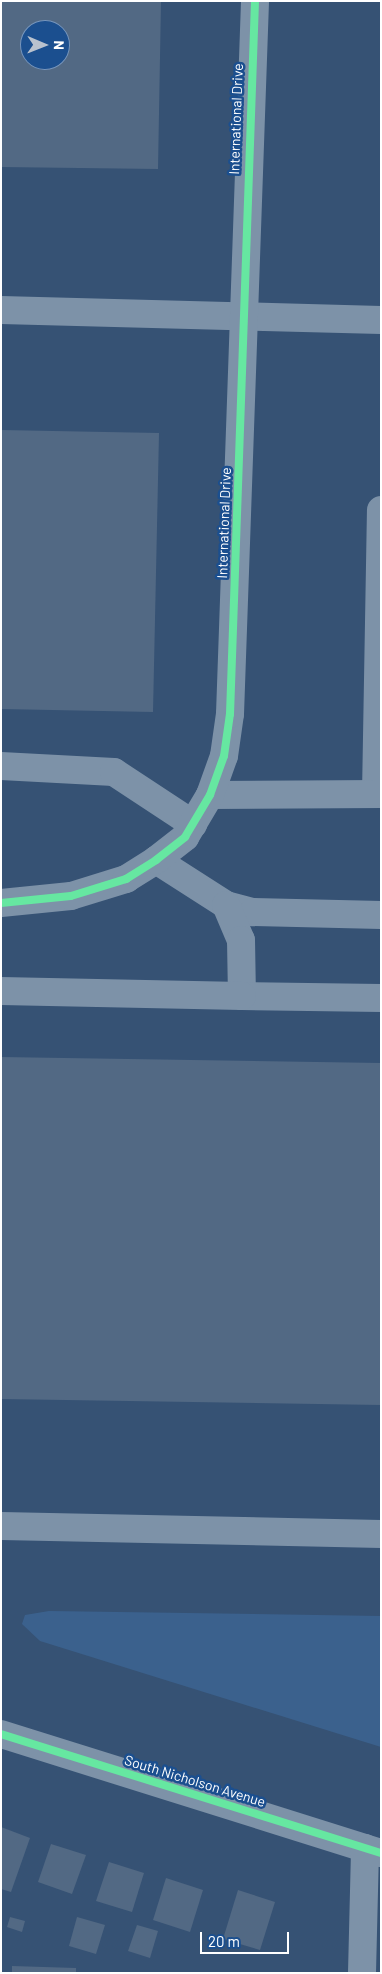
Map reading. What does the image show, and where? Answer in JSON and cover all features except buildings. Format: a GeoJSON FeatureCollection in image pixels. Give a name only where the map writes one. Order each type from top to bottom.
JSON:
{"type":"FeatureCollection","features":[{"type":"Feature","properties":{"kind":"street","name":"International Drive"},"geometry":{"type":"LineString","coordinates":[[1,903],[70,896],[126,878],[156,860],[185,837],[210,795],[224,756],[230,714],[255,1]]}},
{"type":"Feature","properties":{"kind":"street"},"geometry":{"type":"LineString","coordinates":[[1,310],[381,320]]}},
{"type":"Feature","properties":{"kind":"street"},"geometry":{"type":"LineString","coordinates":[[210,795],[378,794],[381,510]]}},
{"type":"Feature","properties":{"kind":"street"},"geometry":{"type":"LineString","coordinates":[[1,766],[114,772],[193,824]]}},
{"type":"Feature","properties":{"kind":"street"},"geometry":{"type":"LineString","coordinates":[[156,860],[226,905],[253,912],[381,915]]}},
{"type":"Feature","properties":{"kind":"street"},"geometry":{"type":"LineString","coordinates":[[226,905],[241,940],[242,996]]}},
{"type":"Feature","properties":{"kind":"street"},"geometry":{"type":"LineString","coordinates":[[1,991],[381,998]]}},
{"type":"Feature","properties":{"kind":"street"},"geometry":{"type":"LineString","coordinates":[[1,1526],[381,1534]]}},
{"type":"Feature","properties":{"kind":"street","name":"South Nicholson Avenue"},"geometry":{"type":"LineString","coordinates":[[1,1734],[373,1850]]}},
{"type":"Feature","properties":{"kind":"street"},"geometry":{"type":"LineString","coordinates":[[362,1973],[373,1850]]}},
{"type":"Feature","properties":{"kind":"water"},"geometry":{"type":"Polygon","coordinates":[[[49,1611],[381,1616],[381,1747],[40,1641],[22,1624],[25,1615],[49,1611]]]}},
{"type":"Feature","properties":{"kind":"cycle path"},"geometry":{"type":"LineString","coordinates":[[1,903],[71,896],[126,879],[156,860],[185,837],[210,795],[224,756],[230,714],[255,1]]}},
{"type":"Feature","properties":{"kind":"cycle path"},"geometry":{"type":"LineString","coordinates":[[1,1734],[381,1853]]}}]}
